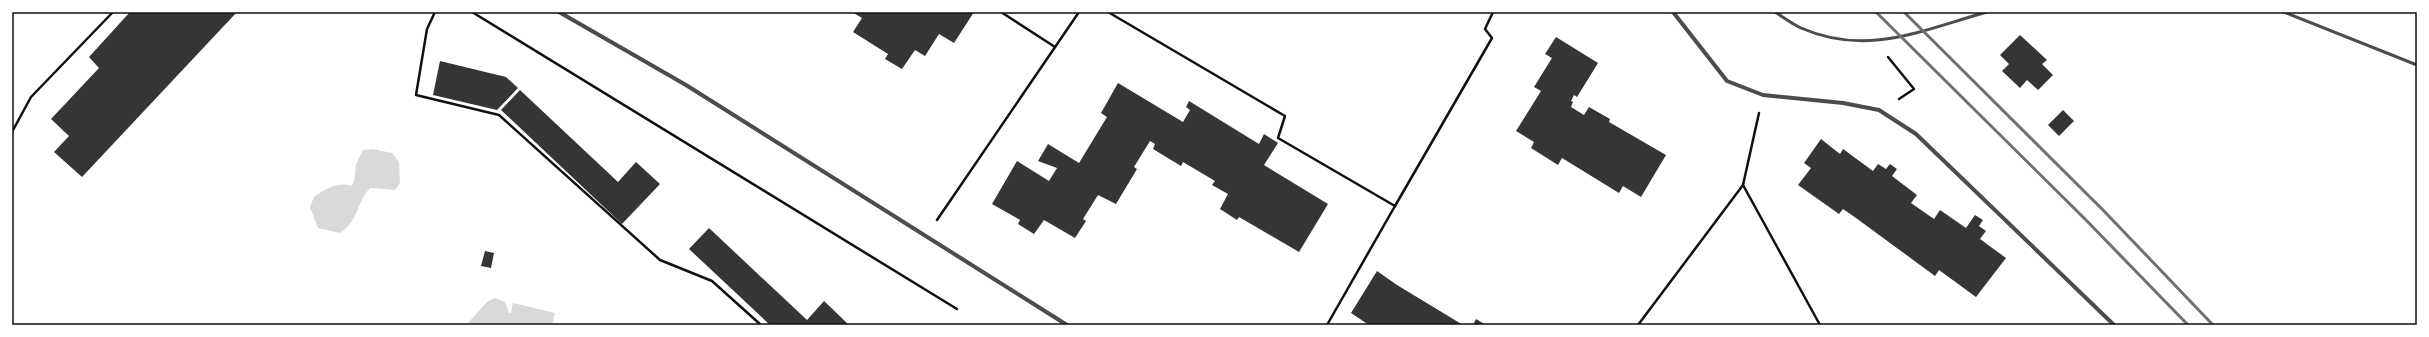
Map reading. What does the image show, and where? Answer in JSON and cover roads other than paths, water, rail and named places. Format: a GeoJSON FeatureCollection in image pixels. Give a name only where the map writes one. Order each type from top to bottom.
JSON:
{"type":"FeatureCollection","features":[{"type":"Feature","properties":{"kind":"street"},"geometry":{"type":"LineString","coordinates":[[559,12],[686,85],[1067,325]]}},
{"type":"Feature","properties":{"kind":"street"},"geometry":{"type":"LineString","coordinates":[[1673,12],[1727,81],[1763,95],[1843,102],[1880,110],[1916,134],[2114,325]]}},
{"type":"Feature","properties":{"kind":"lane"},"geometry":{"type":"LineString","coordinates":[[1775,12],[1801,28],[1843,41],[1865,42],[1882,40],[1987,12]]}},
{"type":"Feature","properties":{"kind":"lane"},"geometry":{"type":"LineString","coordinates":[[2284,12],[2417,65]]}},
{"type":"Feature","properties":{"kind":"railway"},"geometry":{"type":"LineString","coordinates":[[1876,12],[2085,219],[2188,325]]}},
{"type":"Feature","properties":{"kind":"railway"},"geometry":{"type":"LineString","coordinates":[[1904,12],[2103,210],[2213,325]]}}]}
